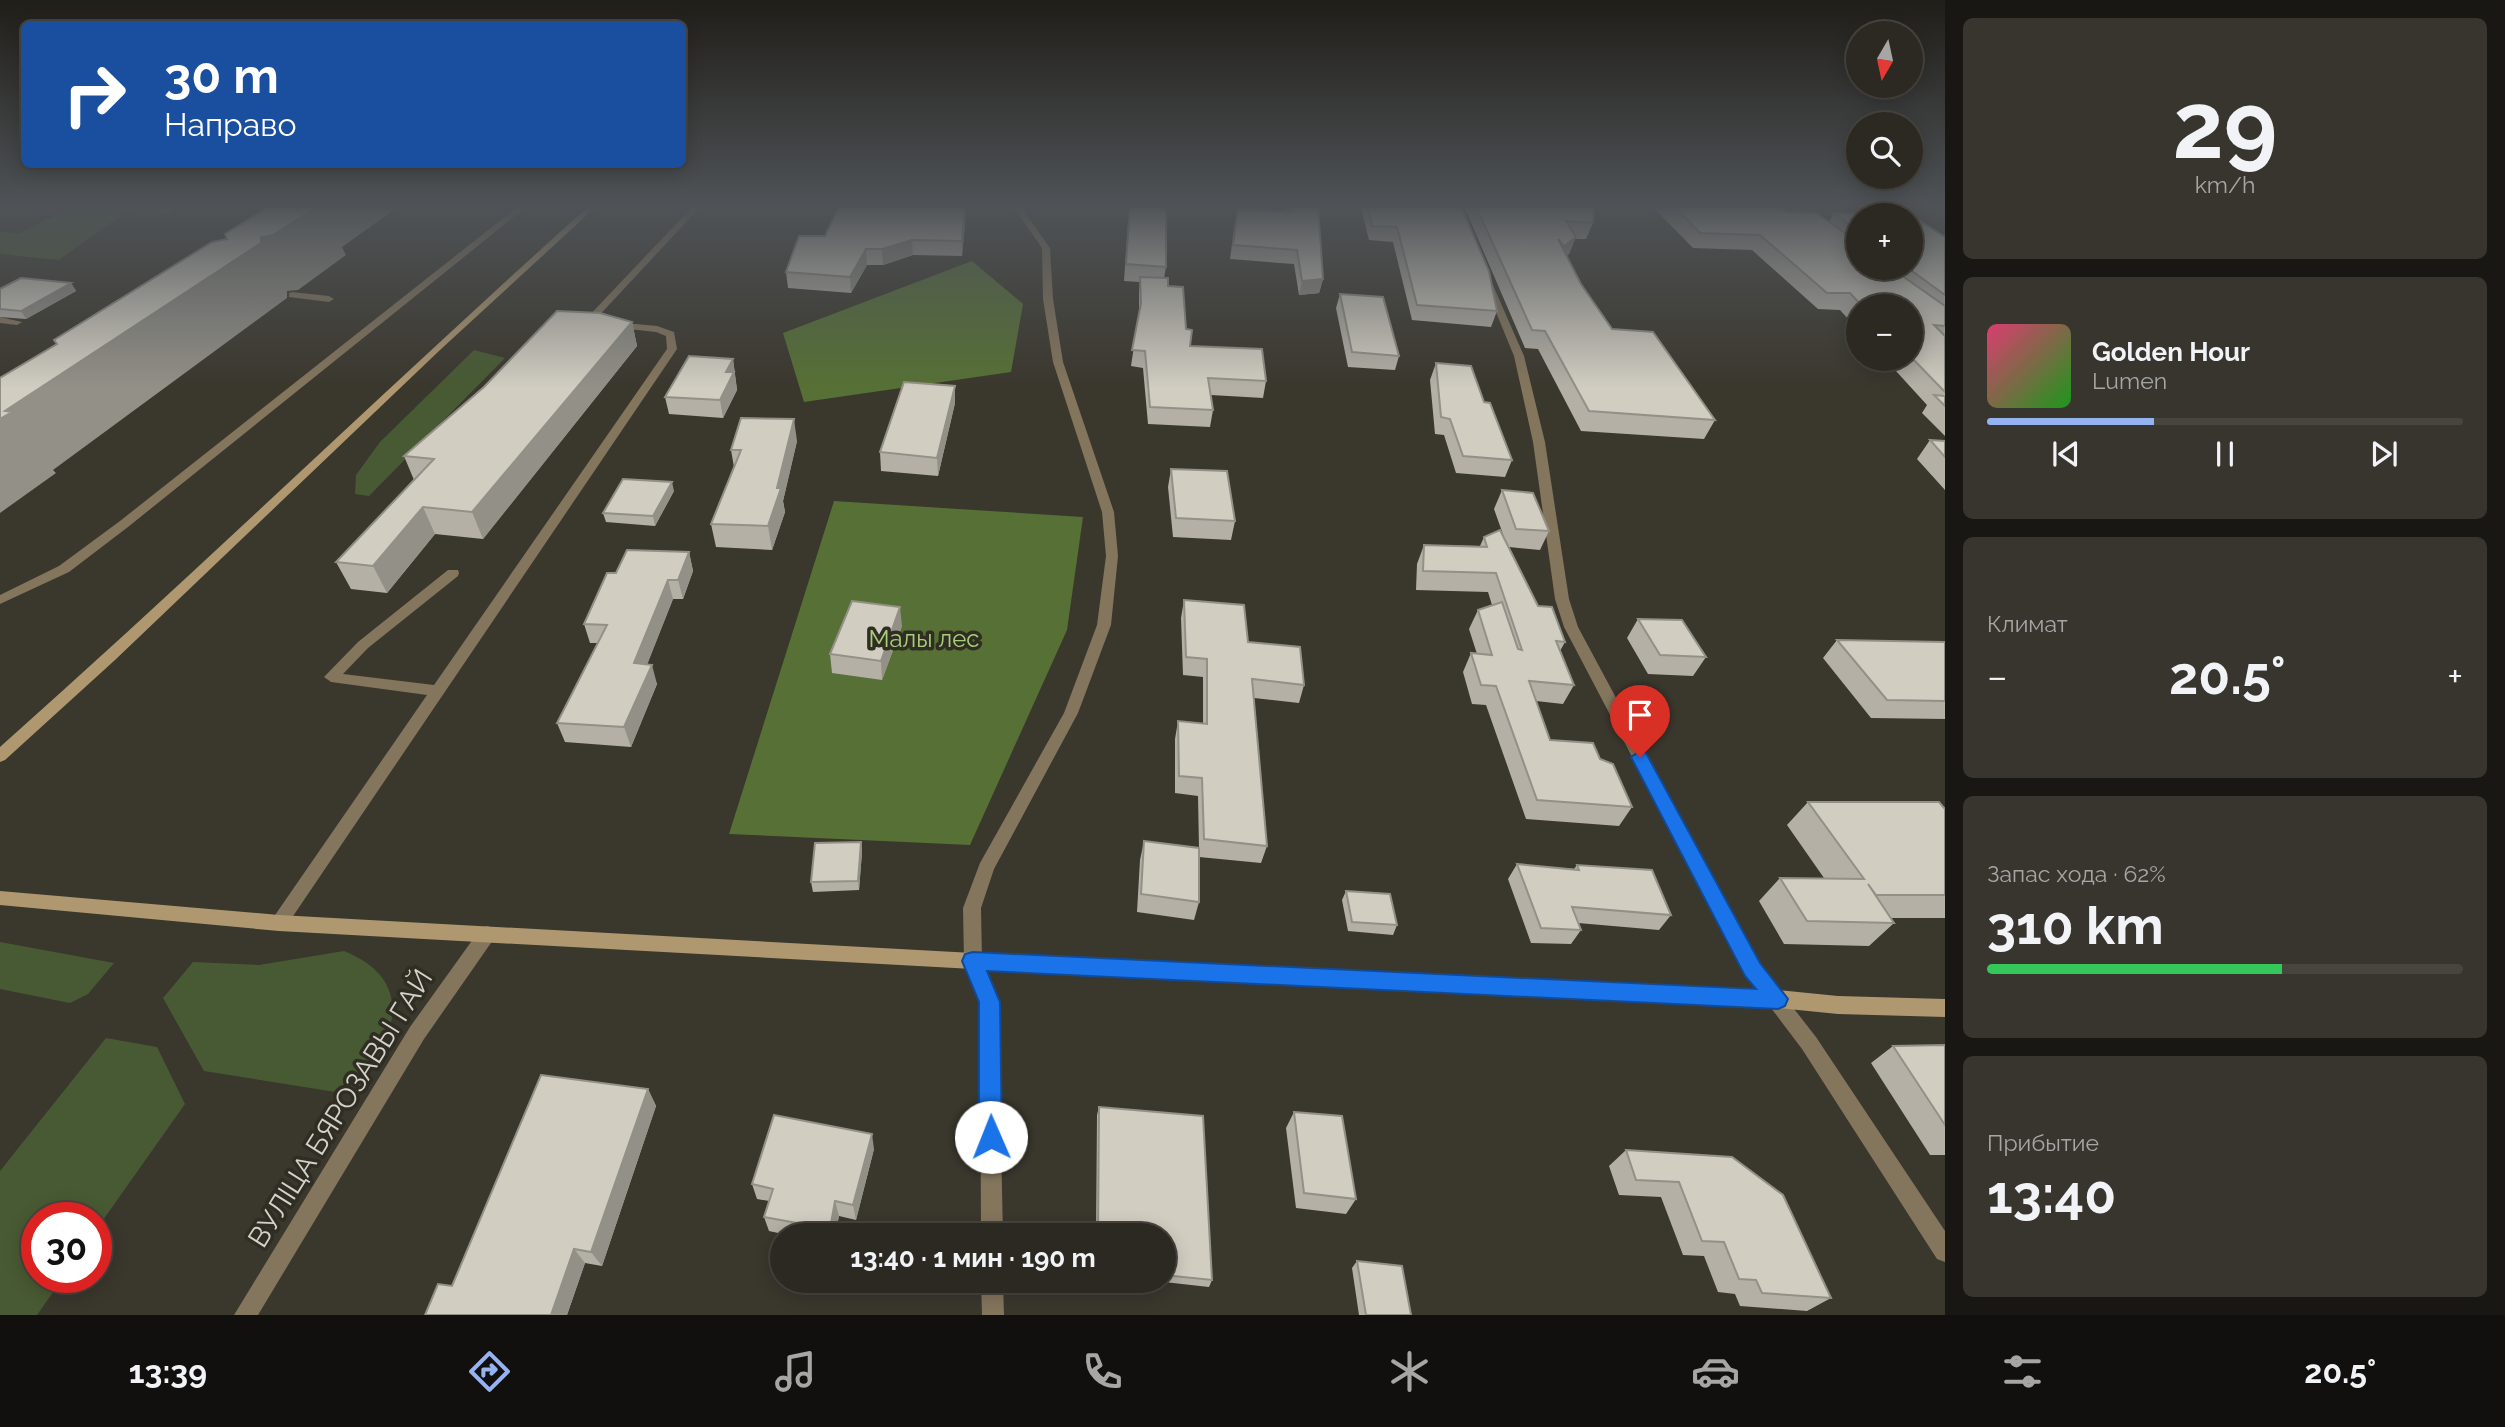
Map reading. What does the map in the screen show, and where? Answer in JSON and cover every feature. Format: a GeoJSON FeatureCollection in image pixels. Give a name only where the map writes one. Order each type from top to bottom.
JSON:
{"type":"FeatureCollection","features":[{"type":"Feature","properties":{"kind":"main road"},"geometry":{"type":"LineString","coordinates":[[0,756],[529,265]]}},
{"type":"Feature","properties":{"kind":"main road"},"geometry":{"type":"LineString","coordinates":[[0,898],[279,923],[973,961],[1778,999],[1838,1005],[1945,1007]]}},
{"type":"Feature","properties":{"kind":"street"},"geometry":{"type":"LineString","coordinates":[[0,600],[64,569],[449,265]]}},
{"type":"Feature","properties":{"kind":"street"},"geometry":{"type":"LineString","coordinates":[[279,923],[672,349],[671,334],[657,329],[587,323],[641,265]]}},
{"type":"Feature","properties":{"kind":"street"},"geometry":{"type":"LineString","coordinates":[[992,1223],[989,1002],[973,961],[972,908],[986,868],[1071,713],[1104,625],[1112,556],[1108,512],[1058,362],[1048,299],[1047,265]]}},
{"type":"Feature","properties":{"kind":"street"},"geometry":{"type":"LineString","coordinates":[[1483,272],[1519,356],[1539,442],[1562,599],[1572,626],[1753,970],[1778,999],[1945,1251]]}},
{"type":"Feature","properties":{"kind":"street"},"geometry":{"type":"LineString","coordinates":[[292,295],[329,299]]}},
{"type":"Feature","properties":{"kind":"street"},"geometry":{"type":"LineString","coordinates":[[0,320],[17,322]]}},
{"type":"Feature","properties":{"kind":"street"},"geometry":{"type":"LineString","coordinates":[[438,691],[331,677],[363,646],[453,573]]}},
{"type":"Feature","properties":{"kind":"street","name":"ВУЛІЦА БЯРОЗАВЫ ГАЙ"},"geometry":{"type":"LineString","coordinates":[[245,1315],[417,1033],[487,934]]}},
{"type":"Feature","properties":{"kind":"street"},"geometry":{"type":"LineString","coordinates":[[992,1293],[993,1315]]}},
{"type":"Feature","properties":{"kind":"green space"},"geometry":{"type":"Polygon","coordinates":[[[961,265],[977,265],[1023,304],[1011,372],[804,402],[783,333],[961,265]]]}},
{"type":"Feature","properties":{"kind":"green space"},"geometry":{"type":"Polygon","coordinates":[[[474,350],[505,358],[369,496],[355,494],[356,475],[380,442],[474,350]]]}},
{"type":"Feature","properties":{"kind":"green space","name":"Малы лес"},"geometry":{"type":"Polygon","coordinates":[[[834,501],[1083,517],[1067,630],[970,845],[729,834],[834,501]]]}},
{"type":"Feature","properties":{"kind":"green space"},"geometry":{"type":"Polygon","coordinates":[[[0,942],[114,963],[88,994],[70,1003],[0,989],[0,942]]]}},
{"type":"Feature","properties":{"kind":"green space"},"geometry":{"type":"Polygon","coordinates":[[[344,951],[368,964],[383,979],[391,997],[392,1015],[388,1035],[368,1075],[354,1095],[204,1071],[163,998],[193,962],[259,965],[344,951]]]}},
{"type":"Feature","properties":{"kind":"green space"},"geometry":{"type":"Polygon","coordinates":[[[106,1038],[157,1047],[185,1104],[112,1207],[112,1202],[21,1202],[21,1293],[52,1293],[37,1315],[0,1315],[0,1171],[106,1038]]]}},
{"type":"Feature","properties":{"kind":"building"},"geometry":{"type":"Polygon","coordinates":[[[174,265],[227,265],[5,411],[12,412],[0,419],[0,378],[57,344],[54,340],[174,265]]]}},
{"type":"Feature","properties":{"kind":"building"},"geometry":{"type":"Polygon","coordinates":[[[788,265],[857,265],[850,277],[786,272],[788,265]]]}},
{"type":"Feature","properties":{"kind":"building"},"geometry":{"type":"Polygon","coordinates":[[[1299,265],[1322,265],[1323,279],[1302,281],[1299,265]]]}},
{"type":"Feature","properties":{"kind":"building"},"geometry":{"type":"Polygon","coordinates":[[[1407,265],[1487,265],[1497,311],[1417,305],[1407,265]]]}},
{"type":"Feature","properties":{"kind":"building"},"geometry":{"type":"Polygon","coordinates":[[[1503,265],[1571,265],[1612,329],[1653,332],[1715,420],[1589,411],[1545,331],[1532,330],[1503,265]]]}},
{"type":"Feature","properties":{"kind":"building"},"geometry":{"type":"Polygon","coordinates":[[[1795,265],[1846,265],[1846,280],[1908,280],[1945,306],[1945,326],[1934,325],[1945,336],[1945,392],[1923,369],[1923,294],[1827,293],[1795,265]]]}},
{"type":"Feature","properties":{"kind":"building"},"geometry":{"type":"Polygon","coordinates":[[[1923,265],[1945,265],[1945,295],[1923,279],[1923,265]]]}},
{"type":"Feature","properties":{"kind":"building"},"geometry":{"type":"Polygon","coordinates":[[[1140,277],[1168,278],[1168,286],[1183,287],[1186,329],[1192,330],[1190,346],[1262,349],[1266,381],[1208,378],[1213,410],[1150,407],[1145,351],[1132,350],[1141,303],[1140,277]]]}},
{"type":"Feature","properties":{"kind":"building"},"geometry":{"type":"Polygon","coordinates":[[[21,278],[71,283],[21,311],[0,309],[0,289],[21,278]]]}},
{"type":"Feature","properties":{"kind":"building"},"geometry":{"type":"Polygon","coordinates":[[[1340,294],[1383,297],[1399,356],[1352,352],[1340,294]]]}},
{"type":"Feature","properties":{"kind":"building"},"geometry":{"type":"Polygon","coordinates":[[[557,311],[600,313],[632,322],[472,512],[423,507],[373,566],[336,562],[434,459],[404,456],[484,387],[557,311]]]}},
{"type":"Feature","properties":{"kind":"building"},"geometry":{"type":"Polygon","coordinates":[[[689,356],[733,359],[726,372],[734,372],[720,400],[665,397],[689,356]]]}},
{"type":"Feature","properties":{"kind":"building"},"geometry":{"type":"Polygon","coordinates":[[[1436,363],[1471,366],[1484,402],[1490,403],[1512,460],[1463,456],[1450,419],[1441,417],[1436,363]]]}},
{"type":"Feature","properties":{"kind":"building"},"geometry":{"type":"Polygon","coordinates":[[[904,382],[955,386],[937,458],[880,452],[904,382]]]}},
{"type":"Feature","properties":{"kind":"building"},"geometry":{"type":"Polygon","coordinates":[[[1934,395],[1945,396],[1945,406],[1934,395]]]}},
{"type":"Feature","properties":{"kind":"building"},"geometry":{"type":"Polygon","coordinates":[[[741,418],[794,419],[777,488],[781,488],[768,526],[711,524],[741,450],[731,450],[741,418]]]}},
{"type":"Feature","properties":{"kind":"building"},"geometry":{"type":"Polygon","coordinates":[[[1930,440],[1945,441],[1945,457],[1930,440]]]}},
{"type":"Feature","properties":{"kind":"building"},"geometry":{"type":"Polygon","coordinates":[[[1171,469],[1227,471],[1235,521],[1176,518],[1171,469]]]}},
{"type":"Feature","properties":{"kind":"building"},"geometry":{"type":"Polygon","coordinates":[[[623,479],[672,482],[653,516],[603,513],[623,479]]]}},
{"type":"Feature","properties":{"kind":"building"},"geometry":{"type":"Polygon","coordinates":[[[1502,490],[1533,493],[1549,531],[1516,529],[1502,490]]]}},
{"type":"Feature","properties":{"kind":"building"},"geometry":{"type":"Polygon","coordinates":[[[1500,530],[1538,606],[1552,607],[1565,642],[1556,641],[1574,685],[1529,681],[1550,740],[1593,743],[1600,759],[1613,764],[1632,807],[1537,800],[1496,686],[1481,685],[1471,653],[1492,655],[1478,610],[1502,602],[1518,649],[1522,650],[1496,573],[1423,571],[1424,545],[1487,547],[1484,537],[1500,530]]]}},
{"type":"Feature","properties":{"kind":"building"},"geometry":{"type":"Polygon","coordinates":[[[627,550],[689,552],[678,580],[668,580],[634,663],[652,665],[624,727],[557,723],[607,625],[584,624],[607,573],[616,573],[627,550]]]}},
{"type":"Feature","properties":{"kind":"building"},"geometry":{"type":"Polygon","coordinates":[[[1184,600],[1244,605],[1248,642],[1300,647],[1304,685],[1252,679],[1267,846],[1204,839],[1202,778],[1179,776],[1178,721],[1207,724],[1207,659],[1186,657],[1184,600]]]}},
{"type":"Feature","properties":{"kind":"building"},"geometry":{"type":"Polygon","coordinates":[[[852,601],[900,607],[881,661],[830,654],[852,601]]]}},
{"type":"Feature","properties":{"kind":"building"},"geometry":{"type":"Polygon","coordinates":[[[1638,619],[1682,620],[1706,657],[1660,655],[1638,619]]]}},
{"type":"Feature","properties":{"kind":"building"},"geometry":{"type":"Polygon","coordinates":[[[1837,640],[1945,642],[1945,701],[1887,700],[1837,640]]]}},
{"type":"Feature","properties":{"kind":"building"},"geometry":{"type":"Polygon","coordinates":[[[1808,802],[1939,802],[1945,809],[1945,895],[1876,895],[1868,884],[1894,923],[1807,921],[1780,878],[1864,879],[1808,802]]]}},
{"type":"Feature","properties":{"kind":"building"},"geometry":{"type":"Polygon","coordinates":[[[1144,841],[1199,848],[1199,902],[1141,894],[1144,841]]]}},
{"type":"Feature","properties":{"kind":"building"},"geometry":{"type":"Polygon","coordinates":[[[861,842],[858,881],[811,882],[815,843],[861,842]]]}},
{"type":"Feature","properties":{"kind":"building"},"geometry":{"type":"Polygon","coordinates":[[[1517,864],[1579,870],[1577,865],[1652,870],[1671,915],[1572,907],[1581,930],[1541,928],[1517,864]]]}},
{"type":"Feature","properties":{"kind":"building"},"geometry":{"type":"Polygon","coordinates":[[[1346,891],[1390,894],[1397,925],[1352,922],[1346,891]]]}},
{"type":"Feature","properties":{"kind":"building"},"geometry":{"type":"Polygon","coordinates":[[[1945,1045],[1945,1125],[1893,1046],[1945,1045]]]}},
{"type":"Feature","properties":{"kind":"building"},"geometry":{"type":"Polygon","coordinates":[[[541,1075],[648,1089],[591,1252],[574,1249],[551,1315],[425,1315],[438,1284],[452,1286],[541,1075]]]}},
{"type":"Feature","properties":{"kind":"building"},"geometry":{"type":"Polygon","coordinates":[[[1099,1107],[1203,1116],[1212,1280],[1176,1276],[1176,1223],[1098,1223],[1099,1107]]]}},
{"type":"Feature","properties":{"kind":"building"},"geometry":{"type":"Polygon","coordinates":[[[1294,1112],[1342,1116],[1356,1199],[1304,1193],[1294,1112]]]}},
{"type":"Feature","properties":{"kind":"building"},"geometry":{"type":"Polygon","coordinates":[[[774,1115],[872,1134],[853,1205],[835,1201],[831,1223],[797,1223],[764,1217],[773,1189],[752,1184],[774,1115]]]}},
{"type":"Feature","properties":{"kind":"building"},"geometry":{"type":"Polygon","coordinates":[[[1626,1150],[1732,1157],[1783,1195],[1831,1298],[1762,1293],[1756,1280],[1739,1279],[1724,1242],[1702,1241],[1679,1182],[1636,1180],[1626,1150]]]}},
{"type":"Feature","properties":{"kind":"building"},"geometry":{"type":"Polygon","coordinates":[[[1357,1261],[1402,1266],[1411,1315],[1366,1315],[1357,1261]]]}},
{"type":"Feature","properties":{"kind":"route"},"geometry":{"type":"LineString","coordinates":[[991,1137],[989,1002],[973,961],[1778,999],[1753,970],[1640,757]]}}]}
